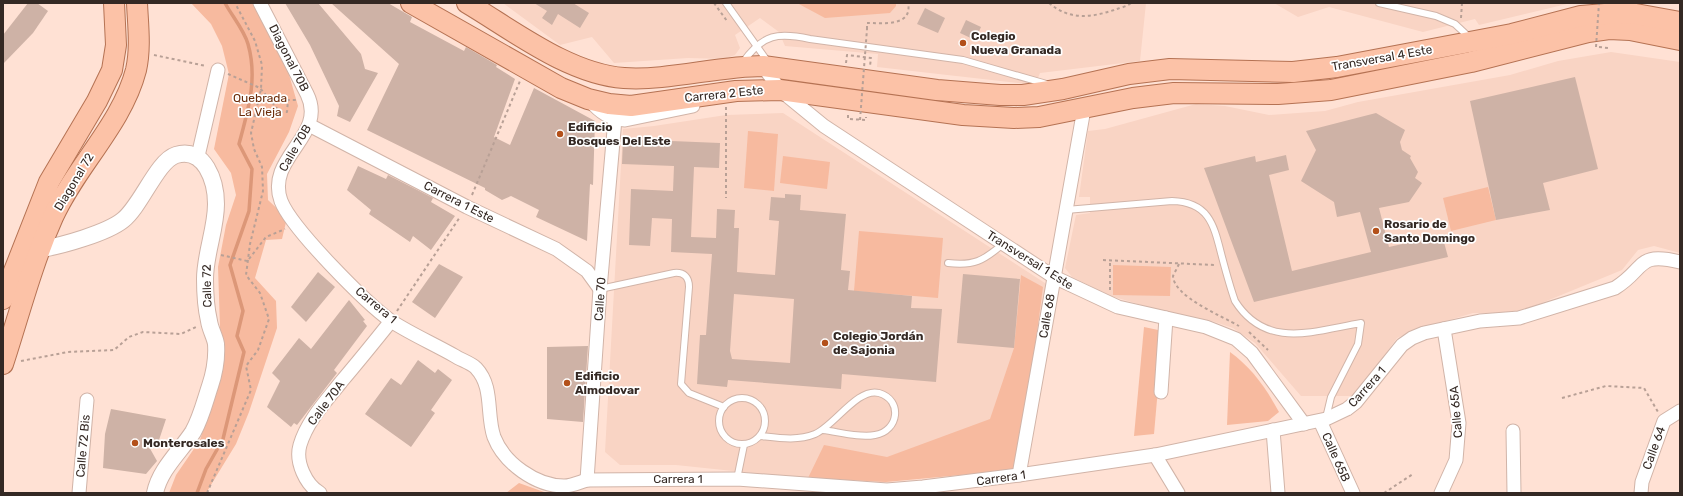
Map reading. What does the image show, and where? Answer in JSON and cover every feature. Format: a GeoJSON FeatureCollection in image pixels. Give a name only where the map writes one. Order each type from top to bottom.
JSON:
{"type":"FeatureCollection","features":[{"type":"Feature","properties":{"kind":"main road","name":"Diagonal 72"},"geometry":{"type":"LineString","coordinates":[[3,300],[49,182],[97,101],[112,70],[116,45],[114,3]]}},
{"type":"Feature","properties":{"kind":"main road","name":"Diagonal 72"},"geometry":{"type":"LineString","coordinates":[[8,363],[41,249],[64,197],[82,165],[116,116],[131,85],[136,68],[138,51],[137,3]]}},
{"type":"Feature","properties":{"kind":"main road","name":"Carrera 2 Este"},"geometry":{"type":"LineString","coordinates":[[411,3],[561,88],[588,99],[609,104],[631,106],[731,98],[780,90],[962,115],[1014,118],[1038,117],[1084,109]]}},
{"type":"Feature","properties":{"kind":"main road","name":"Carrera 2 Este"},"geometry":{"type":"LineString","coordinates":[[467,3],[559,59],[592,73],[625,78],[640,78],[740,66],[768,66],[969,93],[1023,95],[1072,87]]}},
{"type":"Feature","properties":{"kind":"main road","name":"Transversal 4 Este"},"geometry":{"type":"LineString","coordinates":[[1072,87],[1129,74],[1170,69],[1272,72],[1314,70],[1474,42],[1581,16],[1617,13],[1636,14],[1680,22]]}},
{"type":"Feature","properties":{"kind":"main road","name":"Transversal 4 Este"},"geometry":{"type":"LineString","coordinates":[[1084,109],[1133,98],[1174,93],[1278,94],[1331,90],[1471,62],[1588,32],[1630,30],[1680,40]]}},
{"type":"Feature","properties":{"kind":"street","name":"Diagonal 70B"},"geometry":{"type":"LineString","coordinates":[[260,3],[307,94],[311,104],[311,120]]}},
{"type":"Feature","properties":{"kind":"street","name":"Transversal 1 Este"},"geometry":{"type":"LineString","coordinates":[[768,66],[780,90],[824,126],[1054,277],[1103,301],[1217,331],[1244,346],[1304,424]]}},
{"type":"Feature","properties":{"kind":"street"},"geometry":{"type":"LineString","coordinates":[[41,249],[68,243],[112,227],[123,220],[131,212],[170,157],[185,153],[198,156],[217,73]]}},
{"type":"Feature","properties":{"kind":"street"},"geometry":{"type":"LineString","coordinates":[[588,99],[604,115],[615,119],[635,119],[716,100],[731,98]]}},
{"type":"Feature","properties":{"kind":"street","name":"Calle 68"},"geometry":{"type":"LineString","coordinates":[[1019,475],[1084,109]]}},
{"type":"Feature","properties":{"kind":"street","name":"Calle 70"},"geometry":{"type":"LineString","coordinates":[[587,480],[600,289],[615,119]]}},
{"type":"Feature","properties":{"kind":"street","name":"Calle 70B"},"geometry":{"type":"LineString","coordinates":[[278,181],[281,169],[311,120]]}},
{"type":"Feature","properties":{"kind":"street","name":"Carrera 1 Este"},"geometry":{"type":"LineString","coordinates":[[311,120],[467,207],[556,249],[587,271],[600,289]]}},
{"type":"Feature","properties":{"kind":"street","name":"Calle 72"},"geometry":{"type":"LineString","coordinates":[[155,493],[157,483],[163,472],[193,431],[210,386],[215,361],[216,344],[209,322],[205,279],[206,263],[216,205],[209,170],[198,156]]}},
{"type":"Feature","properties":{"kind":"street","name":"Carrera 1"},"geometry":{"type":"LineString","coordinates":[[278,181],[281,201],[286,211],[295,223],[352,285],[391,320],[475,367],[486,383],[494,437],[512,465],[537,481],[565,486],[587,480],[738,479],[887,490],[1019,475],[1155,454],[1323,420],[1342,412],[1356,402],[1402,345],[1418,336],[1480,321],[1519,318],[1555,308],[1615,288],[1646,260],[1656,257],[1680,262]]}},
{"type":"Feature","properties":{"kind":"street"},"geometry":{"type":"LineString","coordinates":[[1161,392],[1166,318]]}},
{"type":"Feature","properties":{"kind":"street","name":"Calle 70A"},"geometry":{"type":"LineString","coordinates":[[320,493],[311,488],[303,472],[299,457],[299,447],[305,433],[318,411],[391,320]]}},
{"type":"Feature","properties":{"kind":"street","name":"Calle 65A"},"geometry":{"type":"LineString","coordinates":[[1442,493],[1456,460],[1459,441],[1459,423],[1444,329]]}},
{"type":"Feature","properties":{"kind":"street","name":"Calle 72 Bis"},"geometry":{"type":"LineString","coordinates":[[78,493],[87,400]]}},
{"type":"Feature","properties":{"kind":"street","name":"Calle 64"},"geometry":{"type":"LineString","coordinates":[[1641,493],[1642,482],[1664,421],[1680,411]]}},
{"type":"Feature","properties":{"kind":"street","name":"Calle 65B"},"geometry":{"type":"LineString","coordinates":[[1323,420],[1352,493]]}},
{"type":"Feature","properties":{"kind":"street"},"geometry":{"type":"LineString","coordinates":[[1273,430],[1278,493]]}},
{"type":"Feature","properties":{"kind":"street"},"geometry":{"type":"LineString","coordinates":[[1512,431],[1514,493]]}},
{"type":"Feature","properties":{"kind":"street"},"geometry":{"type":"LineString","coordinates":[[1155,454],[1178,493]]}},
{"type":"Feature","properties":{"kind":"lane"},"geometry":{"type":"LineString","coordinates":[[726,3],[756,45],[768,66]]}},
{"type":"Feature","properties":{"kind":"lane"},"geometry":{"type":"LineString","coordinates":[[1379,3],[1432,14],[1455,24],[1474,42]]}},
{"type":"Feature","properties":{"kind":"lane"},"geometry":{"type":"LineString","coordinates":[[740,66],[756,45],[772,37],[787,34],[830,42],[943,57],[1072,87]]}},
{"type":"Feature","properties":{"kind":"lane"},"geometry":{"type":"LineString","coordinates":[[1066,210],[1172,201],[1187,202],[1201,209],[1212,222],[1235,301],[1241,311],[1254,323],[1267,330],[1284,334],[1295,334],[1360,323],[1358,344],[1331,396],[1323,420]]}},
{"type":"Feature","properties":{"kind":"lane"},"geometry":{"type":"LineString","coordinates":[[948,263],[965,265],[978,262],[1003,244]]}},
{"type":"Feature","properties":{"kind":"lane"},"geometry":{"type":"LineString","coordinates":[[600,289],[679,272],[685,275],[688,279],[689,287],[681,384],[689,393],[724,407]]}},
{"type":"Feature","properties":{"kind":"lane"},"geometry":{"type":"LineString","coordinates":[[761,436],[796,438],[809,436],[823,430],[865,394],[875,392],[881,393],[890,399],[893,404],[894,421],[892,427],[881,434],[869,436],[823,430]]}},
{"type":"Feature","properties":{"kind":"lane"},"geometry":{"type":"LineString","coordinates":[[740,398],[752,400],[761,407],[766,419],[764,431],[761,436],[752,443],[744,445],[731,442],[722,432],[719,419],[728,402],[740,398]]}},
{"type":"Feature","properties":{"kind":"lane"},"geometry":{"type":"LineString","coordinates":[[738,479],[744,445]]}},
{"type":"Feature","properties":{"kind":"path"},"geometry":{"type":"LineString","coordinates":[[207,493],[251,390],[246,366],[258,350],[269,319],[260,293],[246,275],[247,261],[263,191],[262,167],[254,149],[251,133],[261,88],[262,64],[255,42],[235,3]]}},
{"type":"Feature","properties":{"kind":"path"},"geometry":{"type":"LineString","coordinates":[[860,120],[867,23],[891,23],[905,18],[908,13],[908,3]]}},
{"type":"Feature","properties":{"kind":"path"},"geometry":{"type":"LineString","coordinates":[[1049,3],[1066,13],[1086,17],[1097,16],[1131,3]]}},
{"type":"Feature","properties":{"kind":"path"},"geometry":{"type":"LineString","coordinates":[[1461,22],[1462,3]]}},
{"type":"Feature","properties":{"kind":"path"},"geometry":{"type":"LineString","coordinates":[[1599,3],[1596,47],[1608,48]]}},
{"type":"Feature","properties":{"kind":"path"},"geometry":{"type":"LineString","coordinates":[[152,54],[212,68],[211,74],[217,73],[261,88],[280,112],[287,112],[288,100],[297,100],[307,94]]}},
{"type":"Feature","properties":{"kind":"path"},"geometry":{"type":"LineString","coordinates":[[846,69],[847,56],[865,57],[871,58],[870,73]]}},
{"type":"Feature","properties":{"kind":"path"},"geometry":{"type":"LineString","coordinates":[[726,198],[731,98]]}},
{"type":"Feature","properties":{"kind":"path"},"geometry":{"type":"LineString","coordinates":[[247,261],[266,237],[281,232],[295,223]]}},
{"type":"Feature","properties":{"kind":"path"},"geometry":{"type":"LineString","coordinates":[[228,257],[247,261]]}},
{"type":"Feature","properties":{"kind":"path"},"geometry":{"type":"LineString","coordinates":[[1103,260],[1224,266]]}},
{"type":"Feature","properties":{"kind":"path"},"geometry":{"type":"LineString","coordinates":[[1110,261],[1110,290]]}},
{"type":"Feature","properties":{"kind":"path"},"geometry":{"type":"LineString","coordinates":[[1180,264],[1173,276],[1178,289],[1191,299],[1245,330],[1268,350]]}},
{"type":"Feature","properties":{"kind":"path"},"geometry":{"type":"LineString","coordinates":[[8,363],[68,352],[114,350],[129,337],[144,332],[181,334],[209,322]]}},
{"type":"Feature","properties":{"kind":"path"},"geometry":{"type":"LineString","coordinates":[[1562,398],[1606,386],[1644,388],[1664,421]]}},
{"type":"Feature","properties":{"kind":"path"},"geometry":{"type":"LineString","coordinates":[[1384,493],[1413,474]]}},
{"type":"Feature","properties":{"kind":"shaded area","name":"Colegio Nueva Granada"},"geometry":{"type":"Polygon","coordinates":[[[503,3],[1146,3],[1140,61],[1040,73],[1035,85],[877,67],[878,54],[785,46],[779,32],[760,18],[735,35],[740,48],[735,55],[724,59],[688,58],[614,63],[592,37],[560,45],[503,3]]]}},
{"type":"Feature","properties":{"kind":"shaded area"},"geometry":{"type":"Polygon","coordinates":[[[1274,3],[1571,3],[1479,25],[1475,19],[1423,32],[1329,7],[1298,17],[1274,3]]]}},
{"type":"Feature","properties":{"kind":"shaded area","name":"Rosario de Santo Domingo"},"geometry":{"type":"Polygon","coordinates":[[[1611,52],[1680,62],[1680,253],[1654,246],[1638,250],[1622,270],[1532,307],[1508,313],[1473,313],[1412,331],[1397,338],[1355,396],[1301,396],[1255,343],[1233,328],[1212,321],[1155,309],[1111,296],[1072,277],[1065,268],[1076,215],[1090,213],[1090,197],[1079,197],[1088,131],[1105,129],[1196,104],[1225,106],[1269,115],[1325,111],[1358,102],[1510,75],[1558,61],[1611,52]]]}},
{"type":"Feature","properties":{"kind":"shaded area","name":"Colegio Jordán de Sajonia"},"geometry":{"type":"Polygon","coordinates":[[[783,113],[1048,285],[1031,401],[886,482],[790,477],[676,465],[620,465],[605,452],[623,129],[654,126],[726,115],[783,113]]]}},
{"type":"Feature","properties":{"kind":"green space","name":"Quebrada La Vieja"},"geometry":{"type":"Polygon","coordinates":[[[191,3],[254,3],[288,71],[298,106],[289,132],[267,174],[268,200],[287,218],[282,239],[266,240],[255,278],[276,301],[277,328],[249,412],[236,444],[206,493],[169,493],[176,475],[200,440],[219,380],[220,327],[218,267],[226,225],[236,195],[231,173],[214,149],[229,74],[222,46],[211,24],[191,3]]]}},
{"type":"Feature","properties":{"kind":"green space"},"geometry":{"type":"Polygon","coordinates":[[[797,3],[896,3],[896,6],[890,13],[825,18],[797,3]]]}},
{"type":"Feature","properties":{"kind":"green space"},"geometry":{"type":"Polygon","coordinates":[[[748,131],[778,134],[774,191],[744,188],[748,131]]]}},
{"type":"Feature","properties":{"kind":"green space"},"geometry":{"type":"Polygon","coordinates":[[[783,156],[830,162],[827,189],[780,183],[783,156]]]}},
{"type":"Feature","properties":{"kind":"green space"},"geometry":{"type":"Polygon","coordinates":[[[1488,187],[1496,220],[1451,231],[1443,198],[1488,187]]]}},
{"type":"Feature","properties":{"kind":"green space"},"geometry":{"type":"Polygon","coordinates":[[[859,231],[943,238],[938,298],[854,291],[859,231]]]}},
{"type":"Feature","properties":{"kind":"green space"},"geometry":{"type":"Polygon","coordinates":[[[1113,265],[1171,267],[1170,296],[1113,295],[1113,265]]]}},
{"type":"Feature","properties":{"kind":"green space"},"geometry":{"type":"Polygon","coordinates":[[[1021,275],[1043,287],[1028,400],[1015,470],[886,482],[808,478],[824,445],[887,457],[990,419],[1014,348],[1021,275]]]}},
{"type":"Feature","properties":{"kind":"green space"},"geometry":{"type":"Polygon","coordinates":[[[1144,327],[1163,331],[1154,434],[1134,436],[1144,327]]]}},
{"type":"Feature","properties":{"kind":"green space"},"geometry":{"type":"Polygon","coordinates":[[[1230,352],[1238,358],[1258,379],[1279,412],[1268,421],[1227,425],[1230,352]]]}},
{"type":"Feature","properties":{"kind":"green space"},"geometry":{"type":"Polygon","coordinates":[[[519,483],[544,492],[553,493],[506,493],[519,483]]]}},
{"type":"Feature","properties":{"kind":"building"},"geometry":{"type":"Polygon","coordinates":[[[28,3],[37,3],[48,11],[33,33],[3,64],[3,35],[28,3]]]}},
{"type":"Feature","properties":{"kind":"building"},"geometry":{"type":"Polygon","coordinates":[[[285,3],[318,3],[361,54],[365,69],[378,73],[350,122],[337,116],[339,106],[310,45],[285,3]]]}},
{"type":"Feature","properties":{"kind":"building"},"geometry":{"type":"Polygon","coordinates":[[[331,3],[388,3],[412,17],[410,22],[464,51],[466,47],[497,65],[496,67],[515,79],[494,137],[510,145],[534,88],[595,121],[593,185],[590,184],[587,241],[536,217],[539,210],[511,196],[502,200],[485,190],[485,188],[367,130],[399,64],[331,3]]]}},
{"type":"Feature","properties":{"kind":"building"},"geometry":{"type":"Polygon","coordinates":[[[534,3],[573,3],[589,13],[580,28],[558,14],[552,25],[542,18],[547,11],[534,3]]]}},
{"type":"Feature","properties":{"kind":"building"},"geometry":{"type":"Polygon","coordinates":[[[925,8],[945,18],[938,33],[917,24],[925,8]]]}},
{"type":"Feature","properties":{"kind":"building"},"geometry":{"type":"Polygon","coordinates":[[[966,20],[981,27],[975,40],[960,33],[966,20]]]}},
{"type":"Feature","properties":{"kind":"building"},"geometry":{"type":"Polygon","coordinates":[[[1575,77],[1598,169],[1543,183],[1550,210],[1496,220],[1470,101],[1575,77]]]}},
{"type":"Feature","properties":{"kind":"building"},"geometry":{"type":"Polygon","coordinates":[[[1376,113],[1405,130],[1400,142],[1402,150],[1411,156],[1410,158],[1418,172],[1415,178],[1422,183],[1409,202],[1379,208],[1389,247],[1442,235],[1448,257],[1254,302],[1204,168],[1255,156],[1256,162],[1286,155],[1289,170],[1269,175],[1292,271],[1371,252],[1360,212],[1337,217],[1334,202],[1301,181],[1316,150],[1306,131],[1376,113]]]}},
{"type":"Feature","properties":{"kind":"building"},"geometry":{"type":"Polygon","coordinates":[[[623,139],[720,143],[719,168],[694,167],[691,237],[716,238],[717,209],[735,210],[734,228],[739,228],[737,272],[775,275],[779,221],[769,220],[771,197],[785,198],[785,194],[801,195],[800,210],[846,214],[841,270],[850,271],[848,290],[912,296],[911,308],[942,309],[936,382],[842,374],[841,389],[728,380],[727,387],[697,384],[700,335],[706,335],[712,254],[671,252],[672,219],[652,218],[650,246],[629,245],[631,189],[673,191],[674,166],[622,164],[623,139]],[[734,294],[730,351],[732,359],[790,363],[794,299],[734,294]]]}},
{"type":"Feature","properties":{"kind":"building"},"geometry":{"type":"Polygon","coordinates":[[[358,166],[386,179],[388,175],[433,198],[431,202],[455,216],[431,250],[413,236],[410,242],[369,214],[371,210],[347,190],[358,166]]]}},
{"type":"Feature","properties":{"kind":"building"},"geometry":{"type":"Polygon","coordinates":[[[439,264],[463,277],[435,318],[412,302],[439,264]]]}},
{"type":"Feature","properties":{"kind":"building"},"geometry":{"type":"Polygon","coordinates":[[[318,272],[335,287],[306,322],[291,307],[318,272]]]}},
{"type":"Feature","properties":{"kind":"building"},"geometry":{"type":"Polygon","coordinates":[[[963,274],[1020,279],[1014,348],[957,343],[963,274]]]}},
{"type":"Feature","properties":{"kind":"building"},"geometry":{"type":"Polygon","coordinates":[[[349,300],[365,320],[363,321],[367,326],[334,370],[337,373],[297,425],[294,423],[291,427],[267,407],[280,381],[272,373],[299,338],[311,349],[349,300]]]}},
{"type":"Feature","properties":{"kind":"building","name":"Edificio Almodovar"},"geometry":{"type":"Polygon","coordinates":[[[588,346],[583,422],[547,419],[547,347],[588,346]]]}},
{"type":"Feature","properties":{"kind":"building"},"geometry":{"type":"Polygon","coordinates":[[[418,360],[435,373],[438,369],[452,380],[431,410],[435,413],[411,447],[365,414],[391,378],[401,385],[418,360]]]}},
{"type":"Feature","properties":{"kind":"building","name":"Monterosales"},"geometry":{"type":"Polygon","coordinates":[[[111,409],[166,419],[159,440],[148,445],[157,461],[146,474],[103,468],[105,434],[111,409]]]}},
{"type":"Feature","properties":{"kind":"waterway","name":"Quebrada La Vieja"},"geometry":{"type":"LineString","coordinates":[[197,493],[206,469],[223,439],[244,352],[237,336],[243,311],[230,265],[249,211],[252,169],[239,144],[251,94],[252,70],[251,57],[246,39],[241,28],[225,3]]}},
{"type":"Feature","properties":{"kind":"place","name":"Colegio Nueva Granada"},"geometry":{"type":"Point","coordinates":[963,43]}},
{"type":"Feature","properties":{"kind":"place","name":"Edificio Bosques Del Este"},"geometry":{"type":"Point","coordinates":[560,134]}},
{"type":"Feature","properties":{"kind":"place","name":"Rosario de Santo Domingo"},"geometry":{"type":"Point","coordinates":[1376,231]}},
{"type":"Feature","properties":{"kind":"place","name":"Colegio Jordán de Sajonia"},"geometry":{"type":"Point","coordinates":[825,343]}},
{"type":"Feature","properties":{"kind":"place","name":"Edificio Almodovar"},"geometry":{"type":"Point","coordinates":[567,383]}},
{"type":"Feature","properties":{"kind":"place","name":"Monterosales"},"geometry":{"type":"Point","coordinates":[135,443]}}]}
